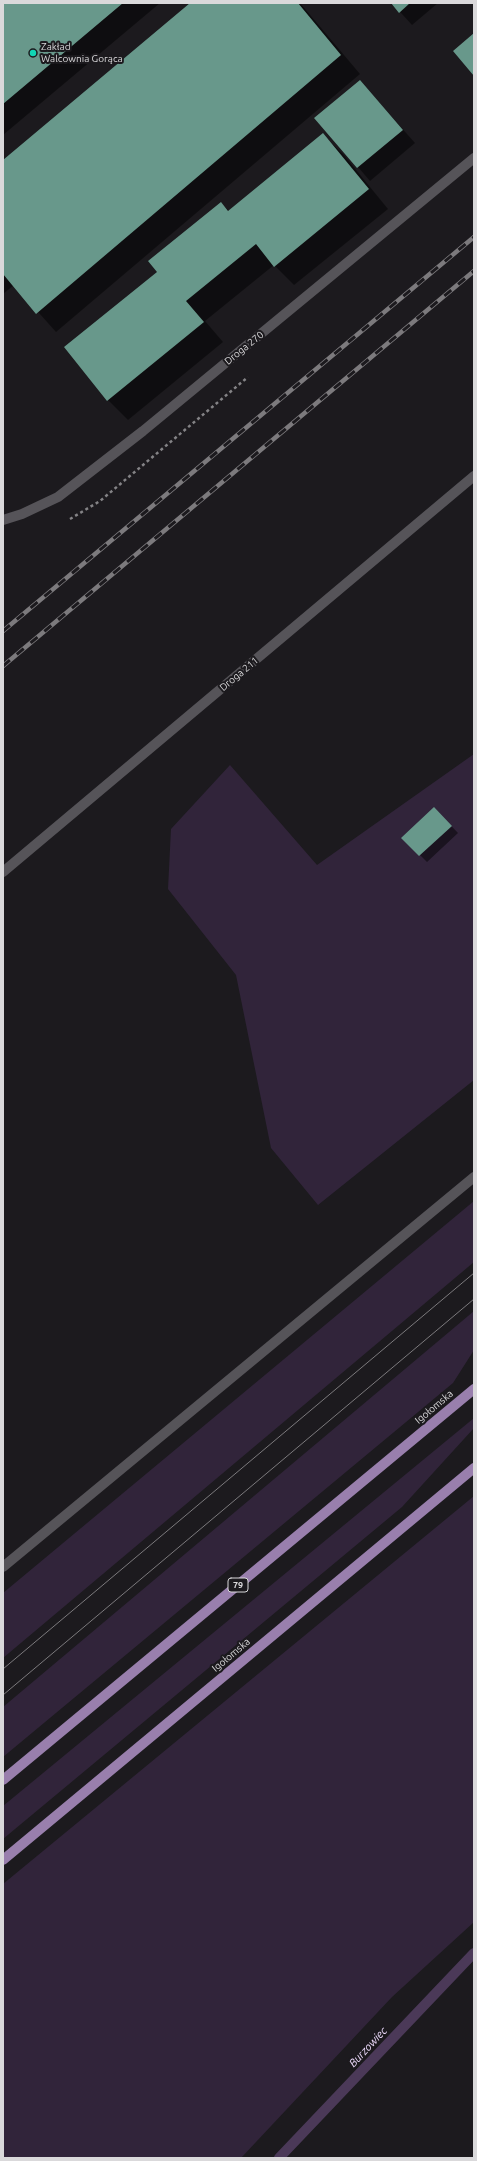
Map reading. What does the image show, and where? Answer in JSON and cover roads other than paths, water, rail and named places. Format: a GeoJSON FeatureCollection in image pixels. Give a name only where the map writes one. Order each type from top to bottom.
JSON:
{"type":"FeatureCollection","features":[{"type":"Feature","properties":{"kind":"main road","name":"Igołomska"},"geometry":{"type":"LineString","coordinates":[[3,1780],[474,1389]]}},
{"type":"Feature","properties":{"kind":"main road","name":"Igołomska"},"geometry":{"type":"LineString","coordinates":[[3,1860],[474,1468]]}},
{"type":"Feature","properties":{"kind":"lane","name":"Droga 270"},"geometry":{"type":"LineString","coordinates":[[3,520],[22,514],[58,497],[143,431],[474,158]]}},
{"type":"Feature","properties":{"kind":"lane","name":"Droga 211"},"geometry":{"type":"LineString","coordinates":[[3,872],[474,476]]}},
{"type":"Feature","properties":{"kind":"lane"},"geometry":{"type":"LineString","coordinates":[[3,1567],[474,1177]]}},
{"type":"Feature","properties":{"kind":"waterway","name":"Burzowiec"},"geometry":{"type":"LineString","coordinates":[[279,2158],[474,1953]]}},
{"type":"Feature","properties":{"kind":"tram line"},"geometry":{"type":"LineString","coordinates":[[3,1669],[474,1273]]}},
{"type":"Feature","properties":{"kind":"tram line"},"geometry":{"type":"LineString","coordinates":[[3,1695],[474,1299]]}},
{"type":"Feature","properties":{"kind":"railway"},"geometry":{"type":"LineString","coordinates":[[3,631],[474,237]]}},
{"type":"Feature","properties":{"kind":"railway"},"geometry":{"type":"LineString","coordinates":[[3,666],[474,271]]}},
{"type":"Feature","properties":{"kind":"place","name":"Zakład Walcownia Gorąca"},"geometry":{"type":"Point","coordinates":[33,53]}}]}
